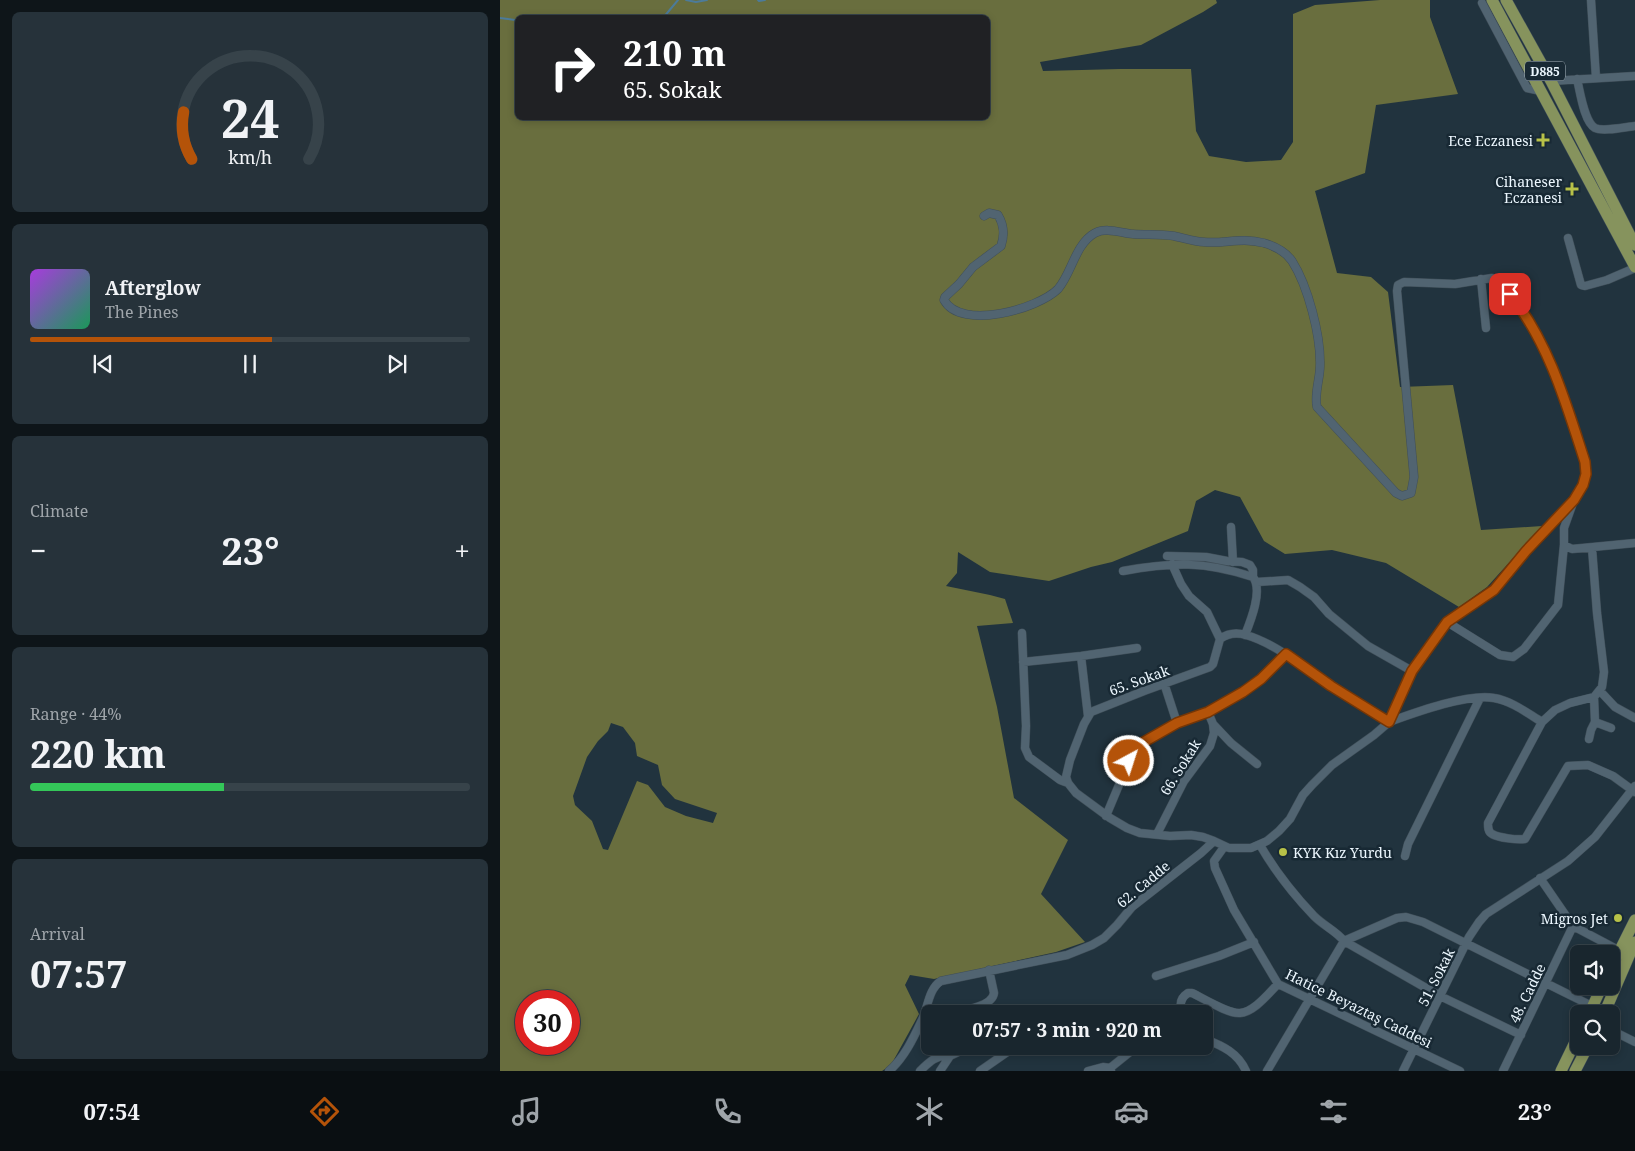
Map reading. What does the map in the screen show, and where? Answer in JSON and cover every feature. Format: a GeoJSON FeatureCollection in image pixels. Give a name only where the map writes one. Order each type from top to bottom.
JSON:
{"type":"FeatureCollection","features":[{"type":"Feature","properties":{"kind":"main road","name":"D885"},"geometry":{"type":"LineString","coordinates":[[1506,0],[1551,81],[1635,245]]}},
{"type":"Feature","properties":{"kind":"main road","name":"D885"},"geometry":{"type":"LineString","coordinates":[[1487,2],[1541,91],[1635,267]]}},
{"type":"Feature","properties":{"kind":"main road"},"geometry":{"type":"LineString","coordinates":[[1607,1005],[1635,920]]}},
{"type":"Feature","properties":{"kind":"main road"},"geometry":{"type":"LineString","coordinates":[[1620,958],[1635,942]]}},
{"type":"Feature","properties":{"kind":"main road"},"geometry":{"type":"LineString","coordinates":[[1561,1071],[1570,1052]]}},
{"type":"Feature","properties":{"kind":"main road"},"geometry":{"type":"LineString","coordinates":[[1575,1071],[1583,1055]]}},
{"type":"Feature","properties":{"kind":"street"},"geometry":{"type":"LineString","coordinates":[[1590,0],[1596,78]]}},
{"type":"Feature","properties":{"kind":"street"},"geometry":{"type":"LineString","coordinates":[[1487,2],[1527,88],[1541,91]]}},
{"type":"Feature","properties":{"kind":"street"},"geometry":{"type":"LineString","coordinates":[[1551,81],[1635,76]]}},
{"type":"Feature","properties":{"kind":"street"},"geometry":{"type":"LineString","coordinates":[[1577,79],[1589,122],[1596,128],[1635,126]]}},
{"type":"Feature","properties":{"kind":"street"},"geometry":{"type":"LineString","coordinates":[[984,216],[989,213],[998,215],[1004,233],[1001,246],[973,267],[944,300],[955,310],[973,315],[1012,312],[1034,305],[1050,296],[1064,280],[1088,238],[1102,231],[1168,236],[1205,242],[1238,239],[1266,243],[1286,254],[1302,284],[1318,335],[1320,359],[1317,407],[1396,493],[1402,496],[1412,493],[1414,477],[1397,287],[1404,282],[1455,284],[1492,278],[1500,281],[1536,335],[1557,377],[1585,462],[1586,474],[1564,528],[1558,605],[1524,649],[1513,658],[1500,655],[1447,622]]}},
{"type":"Feature","properties":{"kind":"street"},"geometry":{"type":"LineString","coordinates":[[1568,238],[1581,285],[1585,286],[1607,280],[1635,267]]}},
{"type":"Feature","properties":{"kind":"street"},"geometry":{"type":"LineString","coordinates":[[1482,280],[1486,328]]}},
{"type":"Feature","properties":{"kind":"street"},"geometry":{"type":"LineString","coordinates":[[1389,722],[1412,671],[1447,622],[1494,590],[1526,551],[1574,500]]}},
{"type":"Feature","properties":{"kind":"street"},"geometry":{"type":"LineString","coordinates":[[1231,527],[1233,562]]}},
{"type":"Feature","properties":{"kind":"street"},"geometry":{"type":"LineString","coordinates":[[1564,545],[1572,549],[1635,543]]}},
{"type":"Feature","properties":{"kind":"street"},"geometry":{"type":"LineString","coordinates":[[1589,739],[1595,722],[1597,694],[1603,683],[1604,672],[1592,548]]}},
{"type":"Feature","properties":{"kind":"street"},"geometry":{"type":"LineString","coordinates":[[1167,556],[1189,556],[1242,562],[1250,565],[1255,579],[1252,617],[1246,634]]}},
{"type":"Feature","properties":{"kind":"street"},"geometry":{"type":"LineString","coordinates":[[1123,571],[1158,564],[1213,566],[1255,579],[1288,580],[1314,597],[1329,614],[1368,646],[1412,671]]}},
{"type":"Feature","properties":{"kind":"street"},"geometry":{"type":"LineString","coordinates":[[1172,564],[1189,596],[1207,612],[1220,639],[1230,634],[1246,634],[1286,654],[1331,686],[1389,722]]}},
{"type":"Feature","properties":{"kind":"street"},"geometry":{"type":"LineString","coordinates":[[1022,632],[1026,726],[1025,748],[1029,757],[1060,780],[1068,783],[1076,793],[1106,816],[1140,833],[1170,836],[1203,836],[1224,847],[1251,848],[1260,845],[1279,831],[1290,819],[1303,795],[1332,765],[1389,722],[1470,698],[1492,697],[1525,711],[1542,722]]}},
{"type":"Feature","properties":{"kind":"street","name":"65. Sokak"},"geometry":{"type":"LineString","coordinates":[[1088,716],[1098,708],[1210,668],[1213,664],[1220,639]]}},
{"type":"Feature","properties":{"kind":"street"},"geometry":{"type":"LineString","coordinates":[[1023,662],[1137,648]]}},
{"type":"Feature","properties":{"kind":"street"},"geometry":{"type":"LineString","coordinates":[[1106,816],[1126,767],[1139,746],[1177,723],[1208,712],[1243,692],[1261,679],[1286,654]]}},
{"type":"Feature","properties":{"kind":"street"},"geometry":{"type":"LineString","coordinates":[[1068,783],[1067,770],[1088,716],[1081,656]]}},
{"type":"Feature","properties":{"kind":"street"},"geometry":{"type":"LineString","coordinates":[[1164,683],[1177,723]]}},
{"type":"Feature","properties":{"kind":"street"},"geometry":{"type":"LineString","coordinates":[[1597,694],[1635,718]]}},
{"type":"Feature","properties":{"kind":"street"},"geometry":{"type":"LineString","coordinates":[[1597,694],[1555,710],[1542,722],[1488,823],[1488,830],[1492,834],[1517,840],[1525,839],[1568,766],[1588,764],[1614,776],[1634,789]]}},
{"type":"Feature","properties":{"kind":"street"},"geometry":{"type":"LineString","coordinates":[[1405,856],[1408,844],[1480,698]]}},
{"type":"Feature","properties":{"kind":"street"},"geometry":{"type":"LineString","coordinates":[[1208,712],[1213,724],[1231,743],[1257,764]]}},
{"type":"Feature","properties":{"kind":"street"},"geometry":{"type":"LineString","coordinates":[[1595,722],[1611,728]]}},
{"type":"Feature","properties":{"kind":"street","name":"66. Sokak"},"geometry":{"type":"LineString","coordinates":[[1157,834],[1184,781],[1210,746],[1214,734],[1213,724]]}},
{"type":"Feature","properties":{"kind":"street","name":"51. Sokak"},"geometry":{"type":"LineString","coordinates":[[1403,1071],[1466,944],[1479,922],[1486,914],[1568,861],[1595,837],[1634,789]]}},
{"type":"Feature","properties":{"kind":"street","name":"62. Cadde"},"geometry":{"type":"LineString","coordinates":[[928,1005],[934,987],[941,981],[1067,955],[1092,945],[1104,938],[1132,907],[1214,841]]}},
{"type":"Feature","properties":{"kind":"street"},"geometry":{"type":"LineString","coordinates":[[1260,845],[1273,867],[1315,917],[1338,934],[1344,941],[1440,996],[1521,1034]]}},
{"type":"Feature","properties":{"kind":"street","name":"Hatice Beyaztaş Caddesi"},"geometry":{"type":"LineString","coordinates":[[1224,847],[1214,861],[1215,868],[1234,910],[1278,984],[1460,1071]]}},
{"type":"Feature","properties":{"kind":"street"},"geometry":{"type":"LineString","coordinates":[[1540,878],[1573,926],[1624,953]]}},
{"type":"Feature","properties":{"kind":"street"},"geometry":{"type":"LineString","coordinates":[[1267,1071],[1344,941],[1397,918],[1406,917],[1423,922],[1546,983],[1582,1005]]}},
{"type":"Feature","properties":{"kind":"street","name":"48. Cadde"},"geometry":{"type":"LineString","coordinates":[[1504,1071],[1573,926]]}},
{"type":"Feature","properties":{"kind":"street"},"geometry":{"type":"LineString","coordinates":[[1156,976],[1254,942]]}},
{"type":"Feature","properties":{"kind":"street"},"geometry":{"type":"LineString","coordinates":[[980,1005],[989,1003],[994,996],[989,970]]}},
{"type":"Feature","properties":{"kind":"street"},"geometry":{"type":"LineString","coordinates":[[1182,1005],[1181,1002],[1188,993],[1192,993],[1230,1012],[1239,1014],[1259,1003],[1278,984]]}},
{"type":"Feature","properties":{"kind":"street","name":"62. Cadde"},"geometry":{"type":"LineString","coordinates":[[889,1071],[904,1055],[921,1023]]}},
{"type":"Feature","properties":{"kind":"street"},"geometry":{"type":"LineString","coordinates":[[1620,1034],[1635,1042]]}},
{"type":"Feature","properties":{"kind":"street"},"geometry":{"type":"LineString","coordinates":[[1213,1042],[1228,1049],[1240,1060],[1246,1071]]}},
{"type":"Feature","properties":{"kind":"street"},"geometry":{"type":"LineString","coordinates":[[920,1071],[932,1059],[943,1055],[950,1056],[940,1071]]}},
{"type":"Feature","properties":{"kind":"street"},"geometry":{"type":"LineString","coordinates":[[980,1071],[1003,1055]]}},
{"type":"Feature","properties":{"kind":"street"},"geometry":{"type":"LineString","coordinates":[[1088,1071],[1104,1067],[1111,1069],[1127,1055]]}},
{"type":"Feature","properties":{"kind":"green space"},"geometry":{"type":"Polygon","coordinates":[[[500,0],[1216,0],[1217,3],[1203,12],[1141,45],[1040,62],[1043,71],[1191,69],[1196,131],[1209,156],[1246,162],[1281,160],[1293,142],[1293,14],[1315,5],[1380,0],[1430,0],[1430,17],[1458,94],[1376,105],[1365,173],[1315,191],[1337,273],[1371,277],[1388,292],[1400,387],[1453,385],[1481,530],[1542,526],[1487,587],[1459,607],[1386,563],[1332,550],[1285,554],[1264,541],[1240,497],[1215,490],[1196,501],[1188,531],[1112,562],[1049,581],[990,572],[958,552],[957,573],[946,586],[1005,599],[1013,623],[977,626],[997,707],[1014,798],[1068,840],[1041,894],[1085,942],[1056,952],[934,979],[910,975],[905,985],[919,1014],[891,1065],[882,1071],[500,1071],[500,0]],[[611,723],[608,731],[587,757],[573,796],[575,805],[592,821],[603,849],[608,850],[637,781],[648,785],[665,807],[686,816],[713,823],[717,813],[675,799],[662,785],[658,765],[637,756],[635,743],[623,727],[611,723]]]}},
{"type":"Feature","properties":{"kind":"waterway"},"geometry":{"type":"LineString","coordinates":[[666,15],[678,0]]}},
{"type":"Feature","properties":{"kind":"waterway"},"geometry":{"type":"LineString","coordinates":[[686,0],[696,2],[707,0]]}},
{"type":"Feature","properties":{"kind":"waterway"},"geometry":{"type":"LineString","coordinates":[[758,0],[765,0]]}},
{"type":"Feature","properties":{"kind":"waterway"},"geometry":{"type":"LineString","coordinates":[[500,18],[515,20]]}},
{"type":"Feature","properties":{"kind":"place","name":"Ece Eczanesi"},"geometry":{"type":"Point","coordinates":[1543,140]}},
{"type":"Feature","properties":{"kind":"place","name":"Cihaneser Eczanesi"},"geometry":{"type":"Point","coordinates":[1572,189]}},
{"type":"Feature","properties":{"kind":"place","name":"KYK Kız Yurdu"},"geometry":{"type":"Point","coordinates":[1283,852]}},
{"type":"Feature","properties":{"kind":"place","name":"Migros Jet"},"geometry":{"type":"Point","coordinates":[1618,918]}},
{"type":"Feature","properties":{"kind":"route"},"geometry":{"type":"LineString","coordinates":[[1129,761],[1142,743],[1177,723],[1208,712],[1243,692],[1261,679],[1286,654],[1331,686],[1389,722],[1404,685],[1412,671],[1447,622],[1494,590],[1526,551],[1574,500],[1583,485],[1586,474],[1585,462],[1557,377],[1536,335],[1510,294]]}}]}
